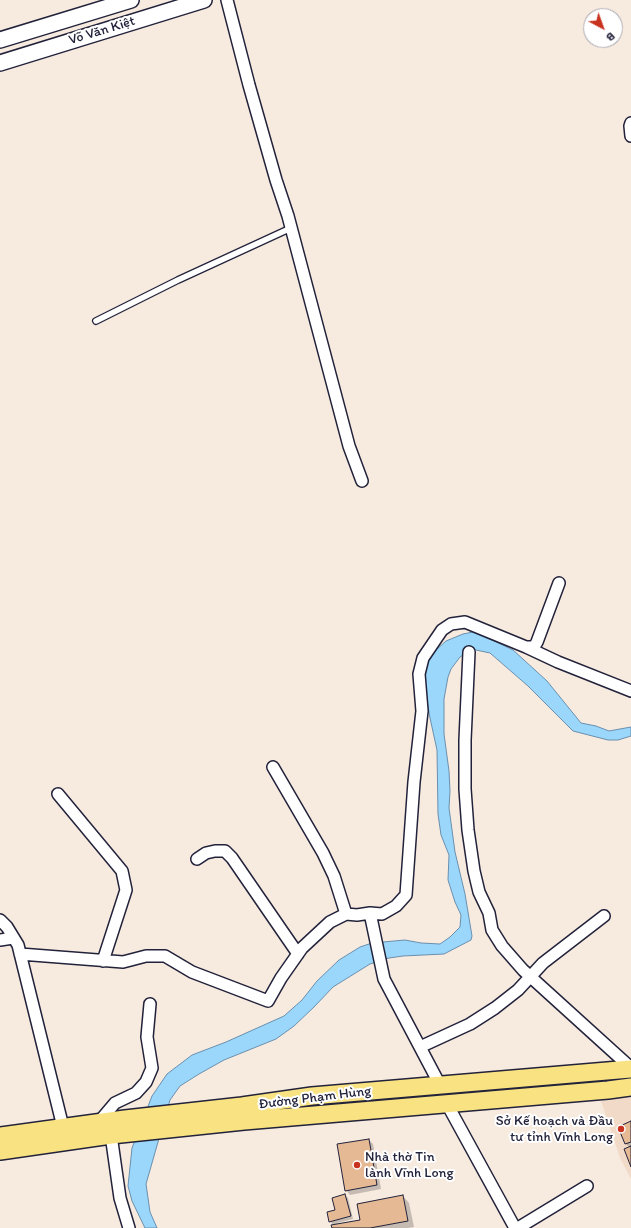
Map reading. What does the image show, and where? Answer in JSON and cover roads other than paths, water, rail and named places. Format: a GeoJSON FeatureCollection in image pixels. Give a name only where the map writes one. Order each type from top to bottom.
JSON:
{"type":"FeatureCollection","features":[{"type":"Feature","properties":{"kind":"main road","name":"Võ Văn Kiệt"},"geometry":{"type":"LineString","coordinates":[[0,40],[131,0]]}},
{"type":"Feature","properties":{"kind":"main road","name":"Võ Văn Kiệt"},"geometry":{"type":"LineString","coordinates":[[0,63],[204,0]]}},
{"type":"Feature","properties":{"kind":"main road","name":"Đường Phạm Hùng"},"geometry":{"type":"LineString","coordinates":[[0,1151],[243,1114],[312,1096],[631,1068]]}},
{"type":"Feature","properties":{"kind":"main road"},"geometry":{"type":"LineString","coordinates":[[608,1071],[608,1090]]}},
{"type":"Feature","properties":{"kind":"main road","name":"Đường Phạm Hùng"},"geometry":{"type":"LineString","coordinates":[[0,1136],[63,1127],[98,1124],[124,1119],[447,1104],[631,1087]]}},
{"type":"Feature","properties":{"kind":"street"},"geometry":{"type":"LineString","coordinates":[[227,0],[253,100],[291,228],[349,446],[362,481]]}},
{"type":"Feature","properties":{"kind":"street"},"geometry":{"type":"LineString","coordinates":[[631,123],[631,136]]}},
{"type":"Feature","properties":{"kind":"street"},"geometry":{"type":"LineString","coordinates":[[526,647],[534,647],[537,642],[559,584]]}},
{"type":"Feature","properties":{"kind":"street"},"geometry":{"type":"LineString","coordinates":[[20,954],[123,962],[146,956],[165,956],[192,972],[268,1001],[281,978],[302,948],[330,922],[346,914],[382,914],[396,906],[406,895],[414,782],[422,711],[419,674],[423,658],[442,630],[451,624],[465,622],[558,662],[631,691]]}},
{"type":"Feature","properties":{"kind":"street"},"geometry":{"type":"LineString","coordinates":[[469,652],[465,740],[465,789],[468,830],[474,871],[479,892],[489,913],[492,930],[502,946],[530,977],[631,1068]]}},
{"type":"Feature","properties":{"kind":"street"},"geometry":{"type":"LineString","coordinates":[[273,767],[323,853],[334,876],[346,914]]}},
{"type":"Feature","properties":{"kind":"street"},"geometry":{"type":"LineString","coordinates":[[58,794],[122,871],[126,890],[103,960]]}},
{"type":"Feature","properties":{"kind":"street"},"geometry":{"type":"LineString","coordinates":[[197,859],[206,853],[225,851],[232,858],[298,954]]}},
{"type":"Feature","properties":{"kind":"street"},"geometry":{"type":"LineString","coordinates":[[370,914],[384,979],[440,1085]]}},
{"type":"Feature","properties":{"kind":"street"},"geometry":{"type":"LineString","coordinates":[[420,1047],[470,1024],[495,1008],[518,990],[544,963],[604,916]]}},
{"type":"Feature","properties":{"kind":"street"},"geometry":{"type":"LineString","coordinates":[[0,920],[7,927],[18,945],[63,1127]]}},
{"type":"Feature","properties":{"kind":"street"},"geometry":{"type":"LineString","coordinates":[[0,940],[13,938]]}},
{"type":"Feature","properties":{"kind":"street"},"geometry":{"type":"LineString","coordinates":[[98,1124],[115,1103],[136,1093],[146,1082],[152,1068],[147,1037],[150,1004]]}},
{"type":"Feature","properties":{"kind":"street"},"geometry":{"type":"LineString","coordinates":[[447,1104],[515,1228]]}},
{"type":"Feature","properties":{"kind":"street"},"geometry":{"type":"LineString","coordinates":[[111,1135],[120,1198],[129,1228]]}},
{"type":"Feature","properties":{"kind":"street"},"geometry":{"type":"LineString","coordinates":[[518,1228],[587,1186]]}},
{"type":"Feature","properties":{"kind":"lane"},"geometry":{"type":"LineString","coordinates":[[96,321],[178,280],[291,228]]}},
{"type":"Feature","properties":{"kind":"water"},"geometry":{"type":"Polygon","coordinates":[[[473,632],[513,650],[547,681],[581,723],[596,726],[609,731],[631,727],[631,736],[618,740],[608,740],[573,731],[528,686],[490,653],[476,650],[469,651],[460,657],[451,669],[448,677],[444,699],[444,734],[449,771],[449,808],[455,852],[465,894],[472,936],[471,940],[444,954],[403,956],[389,958],[370,964],[333,987],[294,1026],[276,1039],[224,1060],[180,1086],[170,1100],[146,1184],[150,1212],[157,1228],[145,1228],[132,1201],[128,1186],[132,1148],[152,1096],[167,1074],[192,1055],[226,1042],[284,1016],[302,1000],[317,981],[339,960],[360,947],[372,943],[405,940],[440,944],[460,927],[461,915],[448,880],[449,855],[441,835],[438,814],[437,750],[425,689],[426,664],[435,651],[446,641],[463,634],[473,632]]]}},
{"type":"Feature","properties":{"kind":"place","name":"Sở Kế hoạch và Đầu tư tỉnh Vĩnh Long"},"geometry":{"type":"Point","coordinates":[621,1129]}},
{"type":"Feature","properties":{"kind":"place","name":"Nhà thờ Tin lành Vĩnh Long"},"geometry":{"type":"Point","coordinates":[357,1165]}}]}
